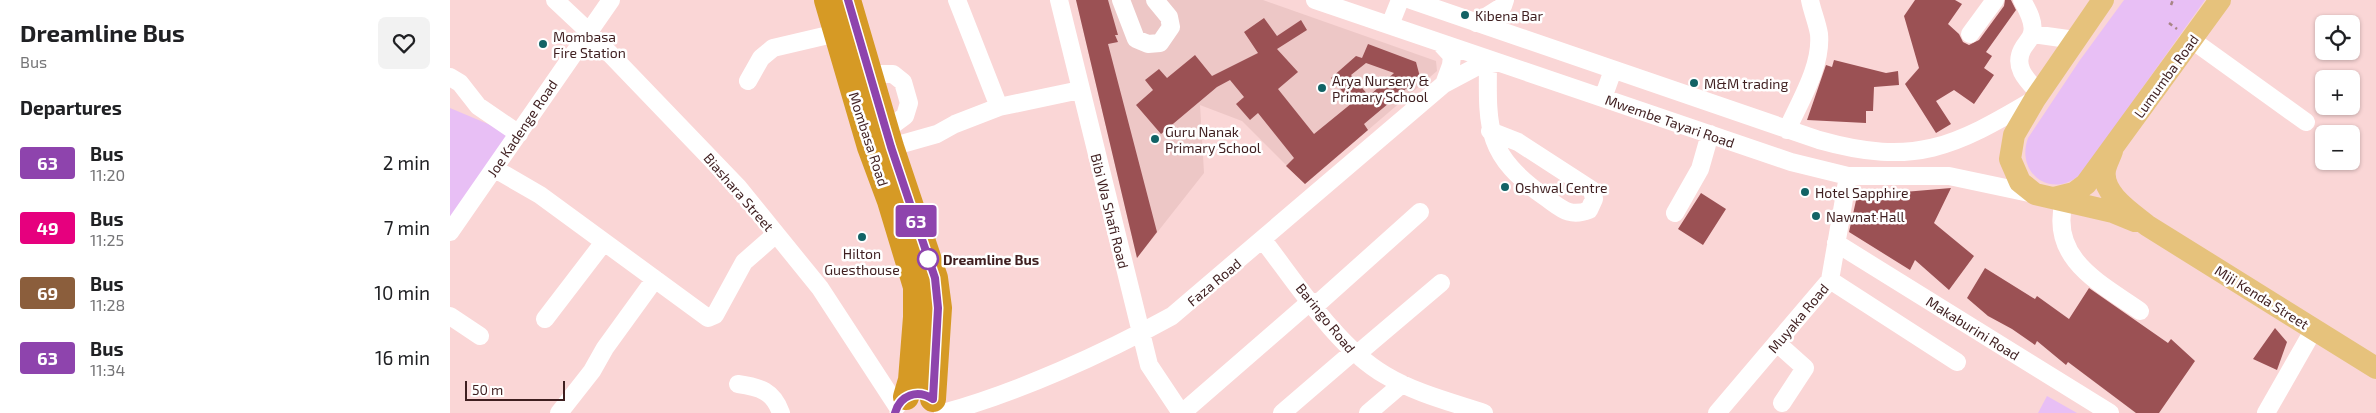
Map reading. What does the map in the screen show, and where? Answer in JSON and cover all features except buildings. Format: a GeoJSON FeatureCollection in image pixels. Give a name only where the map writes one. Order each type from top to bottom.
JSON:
{"type":"FeatureCollection","features":[{"type":"Feature","properties":{"kind":"highway","name":"Mombasa Road"},"geometry":{"type":"LineString","coordinates":[[827,0],[870,147],[890,201],[916,287],[916,317],[911,380],[899,405]]}},
{"type":"Feature","properties":{"kind":"highway"},"geometry":{"type":"LineString","coordinates":[[848,0],[889,139],[938,292],[939,408]]}},
{"type":"Feature","properties":{"kind":"highway"},"geometry":{"type":"LineString","coordinates":[[899,405],[920,394],[939,408]]}},
{"type":"Feature","properties":{"kind":"main road"},"geometry":{"type":"LineString","coordinates":[[2103,0],[2088,10],[2075,40],[2037,96],[2014,135],[2010,151],[2015,175],[2026,188],[2048,197],[2113,212],[2148,226]]}},
{"type":"Feature","properties":{"kind":"main road","name":"Lumumba Road"},"geometry":{"type":"LineString","coordinates":[[2048,197],[2066,196],[2081,189],[2112,151],[2220,0]]}},
{"type":"Feature","properties":{"kind":"main road","name":"Lumumba Road"},"geometry":{"type":"LineString","coordinates":[[2112,151],[2105,171],[2106,181],[2113,195],[2148,226]]}},
{"type":"Feature","properties":{"kind":"main road","name":"Miji Kenda Street"},"geometry":{"type":"LineString","coordinates":[[2148,226],[2376,368]]}},
{"type":"Feature","properties":{"kind":"street","name":"Biashara Street"},"geometry":{"type":"LineString","coordinates":[[555,0],[588,31],[738,187],[820,288],[899,405]]}},
{"type":"Feature","properties":{"kind":"street","name":"Joe Kadenge Road"},"geometry":{"type":"LineString","coordinates":[[450,232],[611,0]]}},
{"type":"Feature","properties":{"kind":"street"},"geometry":{"type":"LineString","coordinates":[[957,0],[999,107]]}},
{"type":"Feature","properties":{"kind":"street","name":"Bibi Wa Shafi Road"},"geometry":{"type":"LineString","coordinates":[[1059,0],[1152,372],[1182,413]]}},
{"type":"Feature","properties":{"kind":"street"},"geometry":{"type":"LineString","coordinates":[[1121,0],[1136,39],[1148,44],[1160,44],[1171,27],[1169,17],[1154,0]]}},
{"type":"Feature","properties":{"kind":"street","name":"Mwembe Tayari Road"},"geometry":{"type":"LineString","coordinates":[[1315,0],[1494,63],[1812,168],[1848,176],[1949,176],[2048,197]]}},
{"type":"Feature","properties":{"kind":"street"},"geometry":{"type":"LineString","coordinates":[[1390,25],[1400,0]]}},
{"type":"Feature","properties":{"kind":"street"},"geometry":{"type":"LineString","coordinates":[[1411,0],[1787,130],[1842,147],[1884,152],[1925,151],[1958,141],[2037,96],[2022,74],[2019,61],[2023,47],[2032,34],[2032,21],[2022,0]]}},
{"type":"Feature","properties":{"kind":"street"},"geometry":{"type":"LineString","coordinates":[[1787,130],[1814,68],[1818,50],[1819,35],[1810,0]]}},
{"type":"Feature","properties":{"kind":"street"},"geometry":{"type":"LineString","coordinates":[[1970,34],[1994,0]]}},
{"type":"Feature","properties":{"kind":"street"},"geometry":{"type":"LineString","coordinates":[[1476,23],[1504,3],[1508,34]]}},
{"type":"Feature","properties":{"kind":"street"},"geometry":{"type":"LineString","coordinates":[[748,81],[761,58],[773,48],[836,33]]}},
{"type":"Feature","properties":{"kind":"street"},"geometry":{"type":"LineString","coordinates":[[2032,34],[2075,40]]}},
{"type":"Feature","properties":{"kind":"street"},"geometry":{"type":"LineString","coordinates":[[2192,40],[2306,122]]}},
{"type":"Feature","properties":{"kind":"street"},"geometry":{"type":"LineString","coordinates":[[1440,43],[1452,56],[1451,65],[1444,84]]}},
{"type":"Feature","properties":{"kind":"street"},"geometry":{"type":"LineString","coordinates":[[1490,131],[1518,142],[1592,190],[1594,199],[1589,210],[1578,215],[1564,210],[1524,182],[1510,168],[1490,131],[1494,63]]}},
{"type":"Feature","properties":{"kind":"street","name":"Faza Road"},"geometry":{"type":"LineString","coordinates":[[939,408],[997,406],[1172,316],[1444,84],[1476,67],[1494,63]]}},
{"type":"Feature","properties":{"kind":"street"},"geometry":{"type":"LineString","coordinates":[[1603,98],[1613,70]]}},
{"type":"Feature","properties":{"kind":"street"},"geometry":{"type":"LineString","coordinates":[[450,77],[460,83],[478,106],[519,134]]}},
{"type":"Feature","properties":{"kind":"street"},"geometry":{"type":"LineString","coordinates":[[889,139],[937,134],[955,124],[999,107],[1080,90]]}},
{"type":"Feature","properties":{"kind":"street"},"geometry":{"type":"LineString","coordinates":[[1675,213],[1700,169],[1710,134]]}},
{"type":"Feature","properties":{"kind":"street"},"geometry":{"type":"LineString","coordinates":[[1812,168],[1819,140]]}},
{"type":"Feature","properties":{"kind":"street"},"geometry":{"type":"LineString","coordinates":[[1884,152],[1887,177]]}},
{"type":"Feature","properties":{"kind":"street"},"geometry":{"type":"LineString","coordinates":[[495,169],[540,195],[708,318],[715,315],[744,262],[776,234]]}},
{"type":"Feature","properties":{"kind":"street","name":"Muyaka Road"},"geometry":{"type":"LineString","coordinates":[[1718,413],[1830,280],[1848,176]]}},
{"type":"Feature","properties":{"kind":"street"},"geometry":{"type":"LineString","coordinates":[[2048,197],[2061,214],[2064,238],[2075,261],[2085,273],[2140,311]]}},
{"type":"Feature","properties":{"kind":"street"},"geometry":{"type":"LineString","coordinates":[[1182,413],[1420,212]]}},
{"type":"Feature","properties":{"kind":"street","name":"Baringo Road"},"geometry":{"type":"LineString","coordinates":[[1263,240],[1355,354],[1385,376],[1402,384],[1484,413]]}},
{"type":"Feature","properties":{"kind":"street"},"geometry":{"type":"LineString","coordinates":[[545,319],[604,242]]}},
{"type":"Feature","properties":{"kind":"street","name":"Makaburini Road"},"geometry":{"type":"LineString","coordinates":[[1836,243],[2110,413]]}},
{"type":"Feature","properties":{"kind":"street"},"geometry":{"type":"LineString","coordinates":[[559,413],[592,371],[605,348],[654,279]]}},
{"type":"Feature","properties":{"kind":"street"},"geometry":{"type":"LineString","coordinates":[[1830,280],[1957,362]]}},
{"type":"Feature","properties":{"kind":"street"},"geometry":{"type":"LineString","coordinates":[[1282,413],[1441,283]]}},
{"type":"Feature","properties":{"kind":"street"},"geometry":{"type":"LineString","coordinates":[[450,316],[480,336]]}},
{"type":"Feature","properties":{"kind":"street"},"geometry":{"type":"LineString","coordinates":[[2266,413],[2314,329]]}},
{"type":"Feature","properties":{"kind":"street"},"geometry":{"type":"LineString","coordinates":[[1777,343],[1806,368],[1782,403]]}},
{"type":"Feature","properties":{"kind":"street"},"geometry":{"type":"LineString","coordinates":[[738,384],[769,393],[776,400],[781,413]]}},
{"type":"Feature","properties":{"kind":"street"},"geometry":{"type":"LineString","coordinates":[[1368,413],[1402,384]]}},
{"type":"Feature","properties":{"kind":"path"},"geometry":{"type":"LineString","coordinates":[[2171,5],[2173,0]]}},
{"type":"Feature","properties":{"kind":"shaded area","name":"Guru Nanak Primary School"},"geometry":{"type":"Polygon","coordinates":[[[1076,0],[1263,0],[1436,61],[1437,71],[1305,184],[1242,121],[1200,105],[1204,173],[1137,258],[1076,0]]]}},
{"type":"Feature","properties":{"kind":"shaded area"},"geometry":{"type":"Polygon","coordinates":[[[2124,0],[2205,0],[2081,174],[2070,181],[2048,184],[2031,172],[2025,151],[2028,138],[2080,60],[2124,0]]]}},
{"type":"Feature","properties":{"kind":"shaded area"},"geometry":{"type":"Polygon","coordinates":[[[450,108],[512,134],[450,219],[450,108]]]}},
{"type":"Feature","properties":{"kind":"shaded area"},"geometry":{"type":"Polygon","coordinates":[[[2047,396],[2077,413],[2038,413],[2047,396]]]}},
{"type":"Feature","properties":{"kind":"bus line","name":"63"},"geometry":{"type":"LineString","coordinates":[[848,0],[891,147],[938,292],[937,351],[933,399],[925,394],[910,395],[901,401],[895,413]]}},
{"type":"Feature","properties":{"kind":"place","name":"Kibena Bar"},"geometry":{"type":"Point","coordinates":[1465,15]}},
{"type":"Feature","properties":{"kind":"place","name":"Mombasa Fire Station"},"geometry":{"type":"Point","coordinates":[543,44]}},
{"type":"Feature","properties":{"kind":"place","name":"M&M trading"},"geometry":{"type":"Point","coordinates":[1694,83]}},
{"type":"Feature","properties":{"kind":"place","name":"Arya Nursery & Primary School"},"geometry":{"type":"Point","coordinates":[1322,88]}},
{"type":"Feature","properties":{"kind":"place","name":"Guru Nanak Primary School"},"geometry":{"type":"Point","coordinates":[1155,139]}},
{"type":"Feature","properties":{"kind":"place","name":"Oshwal Centre"},"geometry":{"type":"Point","coordinates":[1505,187]}},
{"type":"Feature","properties":{"kind":"place","name":"Hotel Sapphire"},"geometry":{"type":"Point","coordinates":[1805,192]}},
{"type":"Feature","properties":{"kind":"place","name":"Nawnat Hall"},"geometry":{"type":"Point","coordinates":[1816,216]}},
{"type":"Feature","properties":{"kind":"place","name":"Hilton Guesthouse"},"geometry":{"type":"Point","coordinates":[862,237]}},
{"type":"Feature","properties":{"kind":"place","name":"Dreamline Bus"},"geometry":{"type":"Point","coordinates":[928,259]}}]}
